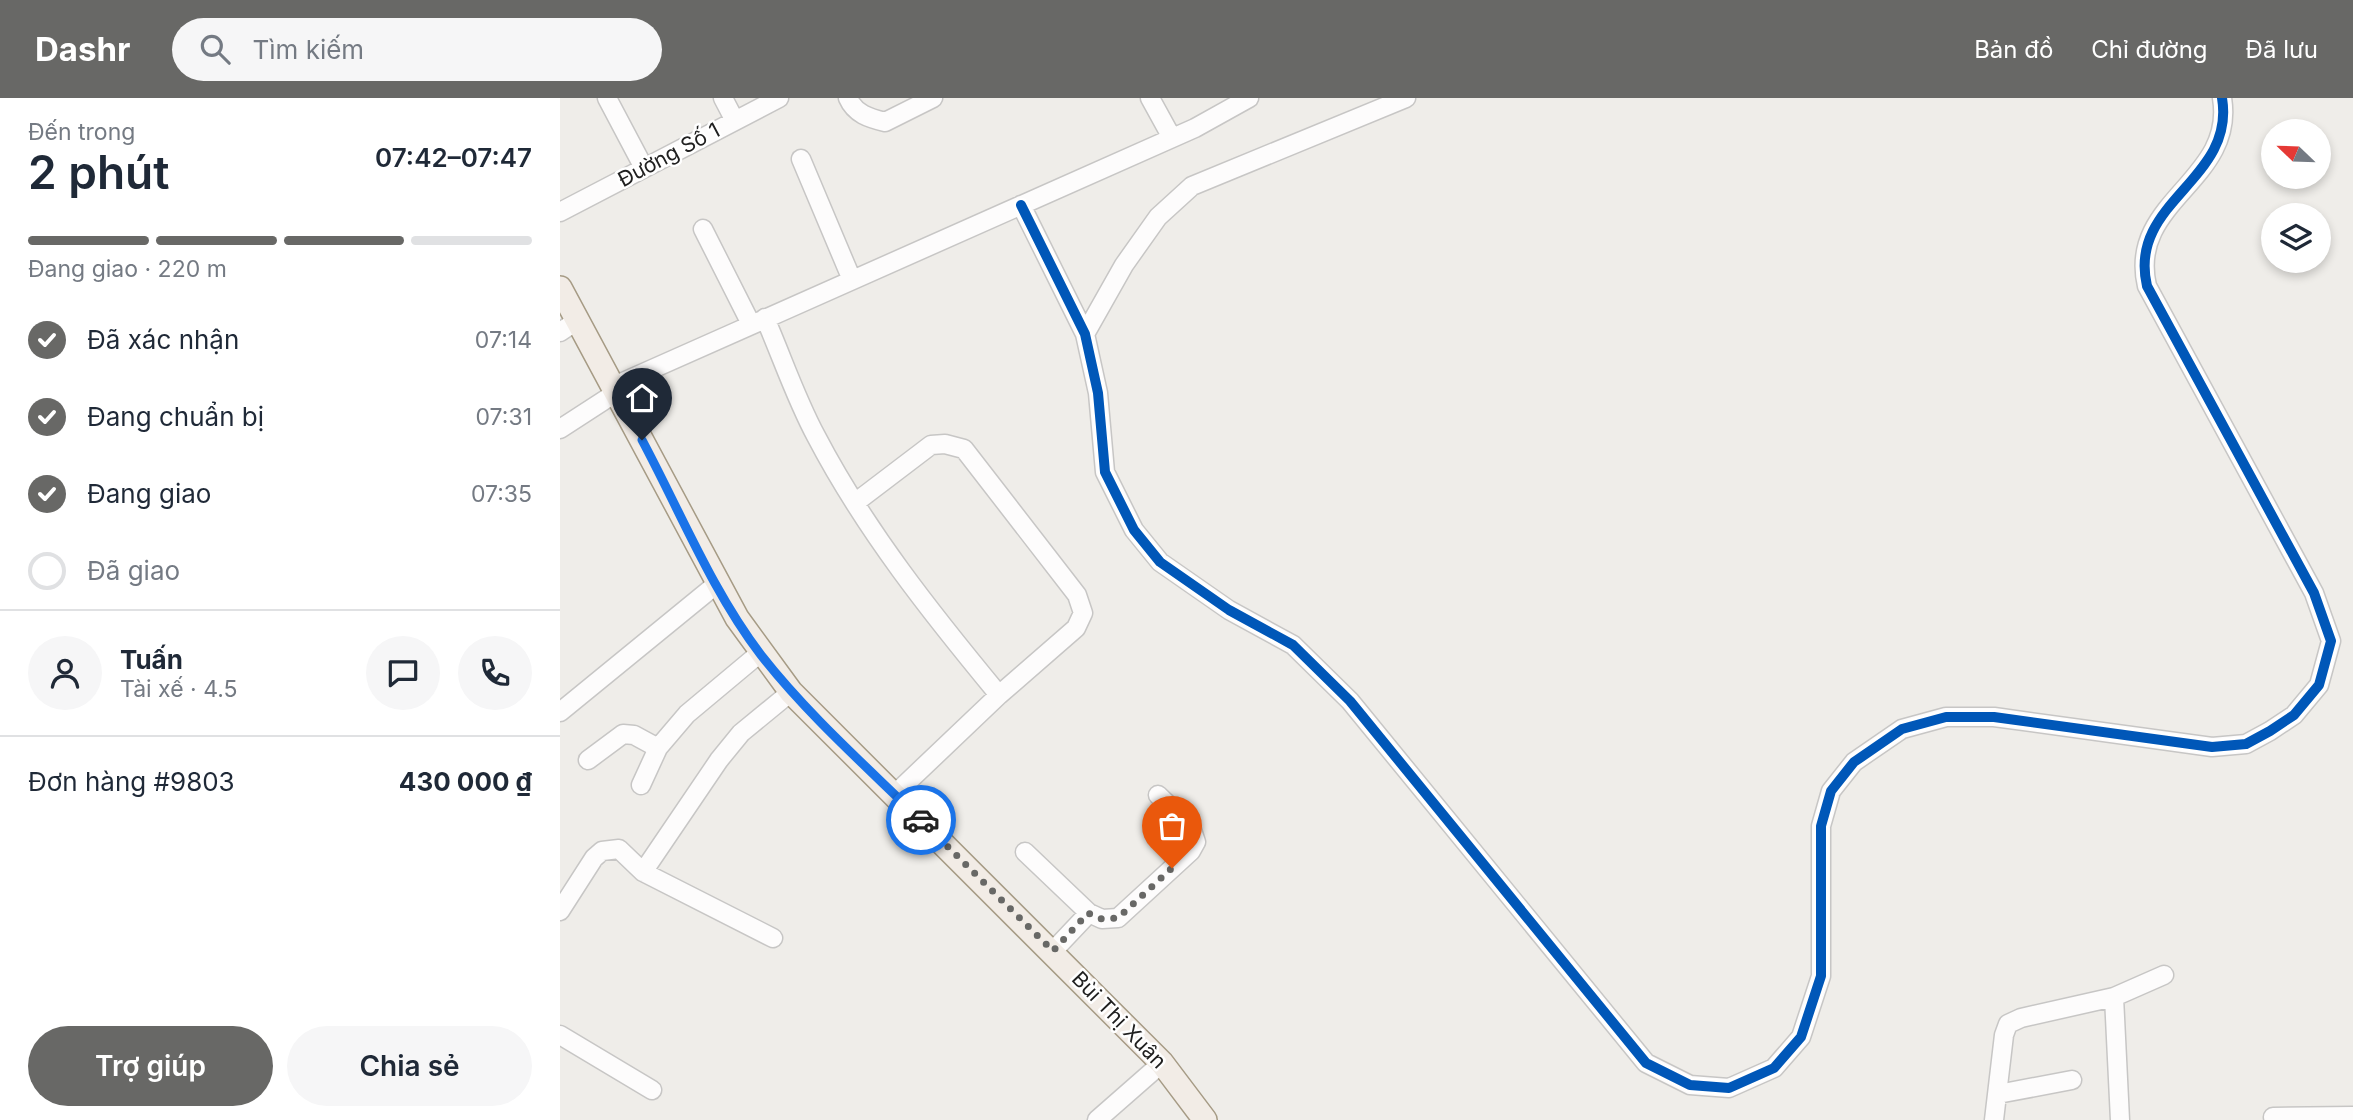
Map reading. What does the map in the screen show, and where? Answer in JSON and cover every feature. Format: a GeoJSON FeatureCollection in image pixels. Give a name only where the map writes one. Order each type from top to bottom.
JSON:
{"type":"FeatureCollection","features":[{"type":"Feature","properties":{"kind":"main road","name":"Bùi Thị Xuân"},"geometry":{"type":"LineString","coordinates":[[560,288],[569,326],[615,389],[718,583],[760,653],[792,692],[1162,1063],[1205,1120]]}},
{"type":"Feature","properties":{"kind":"street"},"geometry":{"type":"LineString","coordinates":[[607,98],[644,168]]}},
{"type":"Feature","properties":{"kind":"street"},"geometry":{"type":"LineString","coordinates":[[723,98],[735,121]]}},
{"type":"Feature","properties":{"kind":"street","name":"Đường Số 1"},"geometry":{"type":"LineString","coordinates":[[560,212],[779,98]]}},
{"type":"Feature","properties":{"kind":"street"},"geometry":{"type":"LineString","coordinates":[[848,98],[852,108],[885,122],[933,98]]}},
{"type":"Feature","properties":{"kind":"street"},"geometry":{"type":"LineString","coordinates":[[1150,98],[1172,138]]}},
{"type":"Feature","properties":{"kind":"street"},"geometry":{"type":"LineString","coordinates":[[560,429],[615,389],[758,321],[1172,138],[1249,98]]}},
{"type":"Feature","properties":{"kind":"street"},"geometry":{"type":"LineString","coordinates":[[1085,334],[1124,265],[1158,217],[1192,186],[1406,98]]}},
{"type":"Feature","properties":{"kind":"street"},"geometry":{"type":"LineString","coordinates":[[1021,205],[1085,334],[1098,393],[1105,472],[1134,530],[1160,562],[1229,610],[1293,645],[1350,701],[1646,1063],[1690,1085],[1730,1088],[1774,1068],[1801,1037],[1821,976],[1821,826],[1831,791],[1854,762],[1902,729],[1946,717],[1994,717],[2212,747],[2246,744],[2294,715],[2319,685],[2330,641],[2314,593],[2147,286],[2144,272],[2146,243],[2154,227],[2213,153],[2222,127],[2222,98]]}},
{"type":"Feature","properties":{"kind":"street"},"geometry":{"type":"LineString","coordinates":[[801,159],[852,279]]}},
{"type":"Feature","properties":{"kind":"street"},"geometry":{"type":"LineString","coordinates":[[703,229],[758,321],[816,436],[856,502],[923,603],[999,695]]}},
{"type":"Feature","properties":{"kind":"street"},"geometry":{"type":"LineString","coordinates":[[856,502],[932,444],[946,443],[964,449],[1077,595],[1083,613],[1076,628],[999,695],[895,794]]}},
{"type":"Feature","properties":{"kind":"street"},"geometry":{"type":"LineString","coordinates":[[560,712],[718,583]]}},
{"type":"Feature","properties":{"kind":"street"},"geometry":{"type":"LineString","coordinates":[[641,785],[658,748],[687,714],[760,653]]}},
{"type":"Feature","properties":{"kind":"street"},"geometry":{"type":"LineString","coordinates":[[643,872],[719,760],[741,733],[792,692]]}},
{"type":"Feature","properties":{"kind":"street"},"geometry":{"type":"LineString","coordinates":[[588,760],[623,734],[634,735],[658,748]]}},
{"type":"Feature","properties":{"kind":"street"},"geometry":{"type":"LineString","coordinates":[[1025,852],[1088,913],[1102,919],[1118,918],[1191,851],[1196,842],[1191,827],[1158,795]]}},
{"type":"Feature","properties":{"kind":"street"},"geometry":{"type":"LineString","coordinates":[[560,911],[587,866],[602,851],[619,849],[643,872],[774,938]]}},
{"type":"Feature","properties":{"kind":"street"},"geometry":{"type":"LineString","coordinates":[[1053,951],[1088,913]]}},
{"type":"Feature","properties":{"kind":"street"},"geometry":{"type":"LineString","coordinates":[[1994,1120],[2004,1035],[2008,1024],[2021,1018],[2115,997],[2164,975]]}},
{"type":"Feature","properties":{"kind":"street"},"geometry":{"type":"LineString","coordinates":[[2115,997],[2120,1120]]}},
{"type":"Feature","properties":{"kind":"street"},"geometry":{"type":"LineString","coordinates":[[560,1035],[652,1090]]}},
{"type":"Feature","properties":{"kind":"street"},"geometry":{"type":"LineString","coordinates":[[1097,1120],[1162,1063]]}},
{"type":"Feature","properties":{"kind":"street"},"geometry":{"type":"LineString","coordinates":[[1998,1094],[2072,1080]]}},
{"type":"Feature","properties":{"kind":"street"},"geometry":{"type":"LineString","coordinates":[[2273,1117],[2353,1116]]}},
{"type":"Feature","properties":{"kind":"cycle path"},"geometry":{"type":"LineString","coordinates":[[1021,205],[1085,334],[1098,393],[1105,472],[1134,530],[1160,562],[1229,610],[1293,645],[1350,701],[1646,1063],[1690,1085],[1729,1088],[1774,1068],[1801,1037],[1821,976],[1821,826],[1831,791],[1854,762],[1902,729],[1946,717],[1994,717],[2212,747],[2246,744],[2294,715],[2319,685],[2331,641],[2314,593],[2147,286],[2145,257],[2152,232],[2213,150],[2222,126],[2222,98]]}},
{"type":"Feature","properties":{"kind":"way so far"},"geometry":{"type":"LineString","coordinates":[[921,820],[1053,951],[1088,913],[1102,919],[1118,918],[1172,868]]}},
{"type":"Feature","properties":{"kind":"route"},"geometry":{"type":"LineString","coordinates":[[642,440],[727,601],[760,653],[792,692],[921,820]]}}]}
